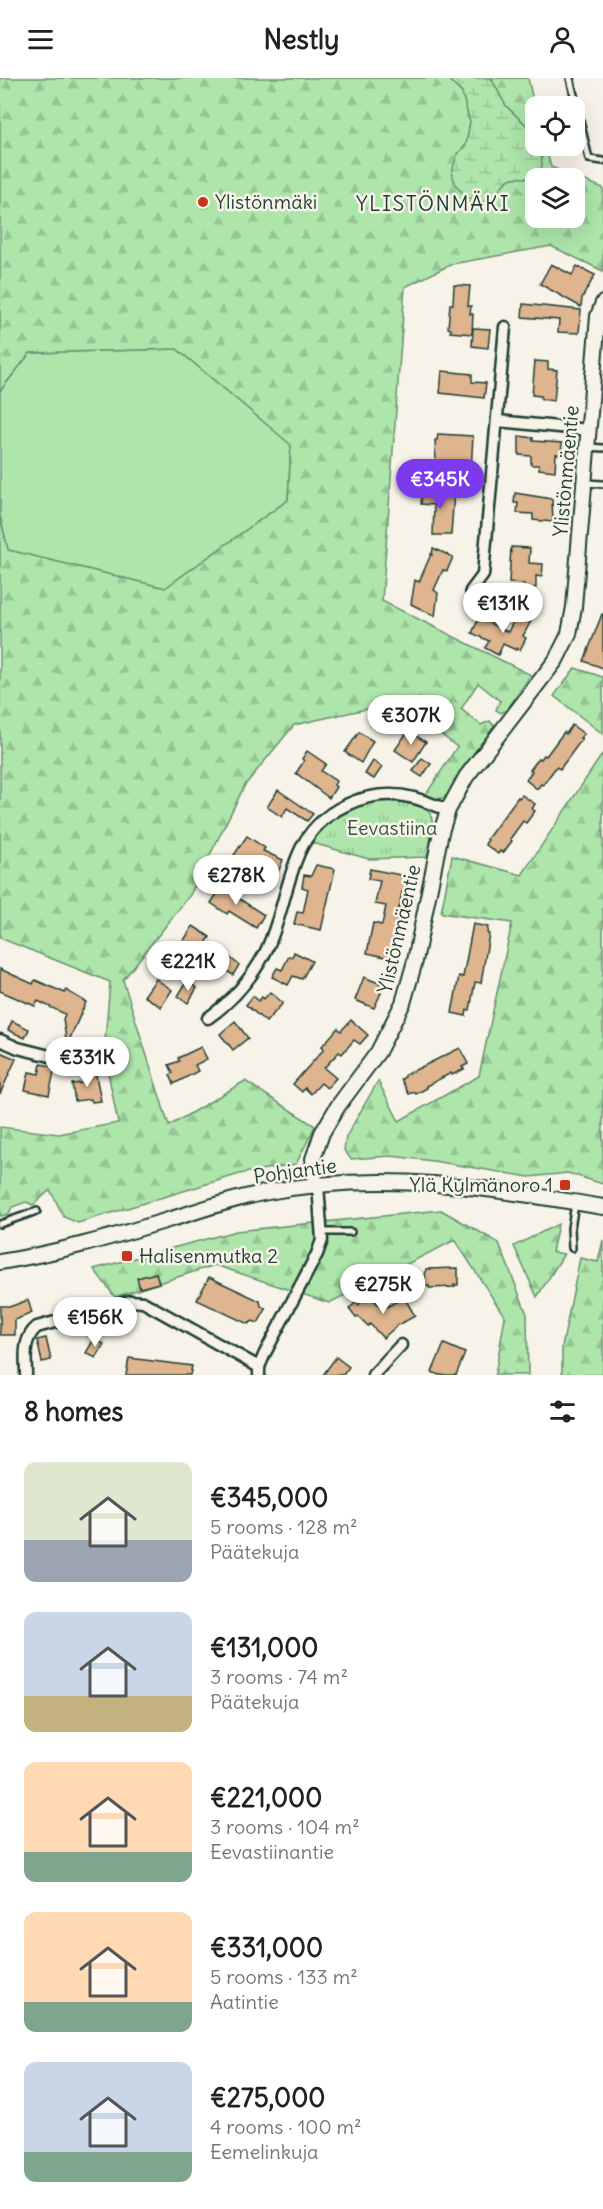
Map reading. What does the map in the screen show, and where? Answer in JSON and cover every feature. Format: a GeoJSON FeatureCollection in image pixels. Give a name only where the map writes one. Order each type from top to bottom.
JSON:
{"type":"FeatureCollection","features":[{"type":"Feature","properties":{"kind":"street","name":"Ylistönmäentie"},"geometry":{"type":"LineString","coordinates":[[316,1185],[314,1159],[322,1133],[338,1106],[378,1052],[403,1003],[415,961],[441,832],[448,810],[466,777],[556,660],[569,634],[574,607],[589,430],[603,303]]}},
{"type":"Feature","properties":{"kind":"street"},"geometry":{"type":"LineString","coordinates":[[471,591],[483,574],[505,327]]}},
{"type":"Feature","properties":{"kind":"street"},"geometry":{"type":"LineString","coordinates":[[498,421],[589,430]]}},
{"type":"Feature","properties":{"kind":"street"},"geometry":{"type":"LineString","coordinates":[[208,1018],[227,1004],[244,985],[264,954],[279,919],[300,850],[313,830],[331,812],[366,797],[390,795],[413,797],[448,810]]}},
{"type":"Feature","properties":{"kind":"street"},"geometry":{"type":"LineString","coordinates":[[0,1040],[18,1048],[50,1056]]}},
{"type":"Feature","properties":{"kind":"street","name":"Pohjantie"},"geometry":{"type":"LineString","coordinates":[[0,1262],[89,1244],[268,1192],[316,1185],[351,1182],[418,1182],[483,1188],[603,1207]]}},
{"type":"Feature","properties":{"kind":"street"},"geometry":{"type":"LineString","coordinates":[[26,1375],[26,1343],[29,1333],[37,1327],[130,1301],[143,1302],[259,1371],[322,1240],[316,1185]]}},
{"type":"Feature","properties":{"kind":"street"},"geometry":{"type":"LineString","coordinates":[[373,1375],[401,1345]]}},
{"type":"Feature","properties":{"kind":"lane"},"geometry":{"type":"LineString","coordinates":[[570,78],[589,159],[603,161]]}},
{"type":"Feature","properties":{"kind":"lane"},"geometry":{"type":"LineString","coordinates":[[588,447],[603,448]]}},
{"type":"Feature","properties":{"kind":"lane"},"geometry":{"type":"LineString","coordinates":[[585,483],[603,484]]}},
{"type":"Feature","properties":{"kind":"lane"},"geometry":{"type":"LineString","coordinates":[[572,1248],[571,1228],[575,1202]]}},
{"type":"Feature","properties":{"kind":"lane"},"geometry":{"type":"LineString","coordinates":[[0,1224],[37,1211]]}},
{"type":"Feature","properties":{"kind":"lane"},"geometry":{"type":"LineString","coordinates":[[322,1232],[351,1232]]}},
{"type":"Feature","properties":{"kind":"green space"},"geometry":{"type":"Polygon","coordinates":[[[0,78],[447,78],[462,93],[470,122],[466,145],[457,155],[497,192],[509,179],[525,177],[525,228],[585,228],[585,181],[603,188],[603,271],[551,246],[452,264],[405,287],[382,601],[531,675],[507,710],[501,713],[496,710],[500,701],[478,683],[461,709],[481,725],[490,721],[495,727],[474,753],[451,792],[443,798],[434,799],[425,796],[457,747],[429,725],[366,709],[294,725],[245,785],[190,895],[123,980],[169,1126],[245,1081],[315,1126],[296,1164],[243,1173],[78,1223],[64,1217],[50,1190],[33,1205],[26,1202],[12,1207],[9,1214],[0,1216],[0,1127],[59,1134],[118,1123],[104,1052],[110,982],[0,938],[0,516],[8,550],[165,588],[288,500],[291,445],[177,349],[30,353],[0,391],[0,78]]]}},
{"type":"Feature","properties":{"kind":"green space"},"geometry":{"type":"Polygon","coordinates":[[[447,78],[491,78],[506,106],[525,124],[525,156],[541,156],[541,168],[525,168],[525,178],[511,178],[489,201],[477,202],[465,196],[455,185],[452,172],[457,155],[466,145],[470,122],[462,93],[447,78]]]}},
{"type":"Feature","properties":{"kind":"green space"},"geometry":{"type":"Polygon","coordinates":[[[491,78],[528,78],[532,96],[525,96],[525,124],[506,106],[491,78]]]}},
{"type":"Feature","properties":{"kind":"green space"},"geometry":{"type":"Polygon","coordinates":[[[540,156],[548,156],[551,167],[553,168],[540,168],[540,156]]]}},
{"type":"Feature","properties":{"kind":"green space"},"geometry":{"type":"Polygon","coordinates":[[[177,349],[291,444],[288,500],[165,588],[8,550],[0,516],[0,391],[30,353],[177,349]]]}},
{"type":"Feature","properties":{"kind":"green space"},"geometry":{"type":"Polygon","coordinates":[[[575,668],[603,677],[603,734],[554,696],[575,668]]]}},
{"type":"Feature","properties":{"kind":"green space"},"geometry":{"type":"Polygon","coordinates":[[[603,753],[603,1184],[568,1173],[529,1177],[391,1156],[351,1159],[344,1150],[346,1137],[378,1081],[399,1121],[479,1076],[512,923],[441,913],[452,856],[522,875],[603,753]]]}},
{"type":"Feature","properties":{"kind":"green space","name":"Eevastiina"},"geometry":{"type":"Polygon","coordinates":[[[390,800],[418,804],[426,808],[430,814],[432,831],[427,857],[369,859],[309,842],[335,817],[354,807],[390,800]]]}},
{"type":"Feature","properties":{"kind":"green space"},"geometry":{"type":"Polygon","coordinates":[[[441,1210],[499,1243],[527,1314],[528,1375],[495,1375],[505,1317],[455,1240],[329,1303],[215,1265],[115,1297],[94,1269],[236,1231],[441,1210]]]}},
{"type":"Feature","properties":{"kind":"green space"},"geometry":{"type":"Polygon","coordinates":[[[558,1224],[552,1252],[564,1254],[537,1297],[514,1246],[558,1224]]]}},
{"type":"Feature","properties":{"kind":"green space"},"geometry":{"type":"Polygon","coordinates":[[[603,1240],[603,1375],[562,1375],[562,1347],[580,1258],[598,1262],[603,1240]]]}},
{"type":"Feature","properties":{"kind":"building"},"geometry":{"type":"Polygon","coordinates":[[[551,264],[572,275],[577,266],[595,275],[582,298],[581,307],[540,284],[551,264]]]}},
{"type":"Feature","properties":{"kind":"building"},"geometry":{"type":"Polygon","coordinates":[[[454,285],[470,286],[468,306],[471,306],[470,314],[473,314],[472,334],[450,332],[451,329],[448,328],[454,285]]]}},
{"type":"Feature","properties":{"kind":"building"},"geometry":{"type":"Polygon","coordinates":[[[523,304],[581,310],[579,333],[558,332],[559,320],[522,317],[523,304]]]}},
{"type":"Feature","properties":{"kind":"building"},"geometry":{"type":"Polygon","coordinates":[[[473,328],[490,329],[488,348],[472,346],[473,328]]]}},
{"type":"Feature","properties":{"kind":"building"},"geometry":{"type":"Polygon","coordinates":[[[535,361],[548,362],[548,369],[557,370],[554,401],[532,395],[535,361]]]}},
{"type":"Feature","properties":{"kind":"building"},"geometry":{"type":"Polygon","coordinates":[[[442,371],[472,374],[472,382],[486,383],[484,398],[440,393],[442,371]]]}},
{"type":"Feature","properties":{"kind":"building"},"geometry":{"type":"Polygon","coordinates":[[[438,434],[473,436],[471,471],[474,471],[473,487],[456,486],[457,464],[436,463],[435,440],[438,434]]]}},
{"type":"Feature","properties":{"kind":"building"},"geometry":{"type":"Polygon","coordinates":[[[519,436],[533,438],[533,441],[562,443],[561,454],[556,454],[555,471],[539,469],[539,465],[531,465],[531,456],[519,455],[519,436]]]}},
{"type":"Feature","properties":{"kind":"building"},"geometry":{"type":"Polygon","coordinates":[[[422,491],[454,492],[451,535],[433,535],[434,505],[421,504],[422,491]]]}},
{"type":"Feature","properties":{"kind":"building"},"geometry":{"type":"Polygon","coordinates":[[[515,493],[552,499],[553,522],[533,520],[533,514],[517,513],[518,503],[514,503],[515,493]]]}},
{"type":"Feature","properties":{"kind":"building"},"geometry":{"type":"Polygon","coordinates":[[[511,547],[530,548],[529,563],[543,564],[542,577],[536,576],[536,588],[524,588],[524,584],[509,583],[511,547]]]}},
{"type":"Feature","properties":{"kind":"building"},"geometry":{"type":"Polygon","coordinates":[[[433,548],[453,557],[447,571],[443,570],[434,590],[438,593],[435,616],[411,604],[415,580],[419,582],[433,548]]]}},
{"type":"Feature","properties":{"kind":"building"},"geometry":{"type":"Polygon","coordinates":[[[518,612],[532,619],[523,636],[526,638],[520,650],[503,644],[498,655],[485,648],[489,641],[472,633],[479,618],[508,632],[518,612]]]}},
{"type":"Feature","properties":{"kind":"building"},"geometry":{"type":"Polygon","coordinates":[[[603,614],[603,668],[584,661],[603,614]]]}},
{"type":"Feature","properties":{"kind":"building"},"geometry":{"type":"Polygon","coordinates":[[[572,725],[584,734],[580,738],[582,739],[560,769],[556,767],[543,785],[541,784],[537,789],[526,780],[532,771],[530,770],[539,758],[546,756],[572,725]]]}},
{"type":"Feature","properties":{"kind":"building"},"geometry":{"type":"Polygon","coordinates":[[[408,731],[426,742],[413,762],[395,750],[408,731]]]}},
{"type":"Feature","properties":{"kind":"building"},"geometry":{"type":"Polygon","coordinates":[[[359,732],[373,741],[361,763],[345,752],[359,732]]]}},
{"type":"Feature","properties":{"kind":"building"},"geometry":{"type":"Polygon","coordinates":[[[307,751],[326,764],[321,771],[336,781],[334,785],[336,787],[329,798],[296,773],[307,751]]]}},
{"type":"Feature","properties":{"kind":"building"},"geometry":{"type":"Polygon","coordinates":[[[422,758],[431,764],[422,777],[413,771],[422,758]]]}},
{"type":"Feature","properties":{"kind":"building"},"geometry":{"type":"Polygon","coordinates":[[[373,761],[382,767],[374,779],[365,774],[373,761]]]}},
{"type":"Feature","properties":{"kind":"building"},"geometry":{"type":"Polygon","coordinates":[[[278,790],[313,814],[307,821],[287,808],[282,817],[267,807],[278,790]]]}},
{"type":"Feature","properties":{"kind":"building"},"geometry":{"type":"Polygon","coordinates":[[[522,795],[535,804],[532,809],[535,811],[526,823],[523,821],[503,853],[500,851],[498,854],[485,844],[487,839],[518,797],[522,795]]]}},
{"type":"Feature","properties":{"kind":"building"},"geometry":{"type":"Polygon","coordinates":[[[247,836],[265,848],[263,851],[283,860],[277,875],[255,864],[253,867],[234,855],[247,836]]]}},
{"type":"Feature","properties":{"kind":"building"},"geometry":{"type":"Polygon","coordinates":[[[316,865],[335,869],[321,930],[294,924],[297,912],[303,913],[308,889],[302,887],[304,875],[311,876],[316,865]]]}},
{"type":"Feature","properties":{"kind":"building"},"geometry":{"type":"Polygon","coordinates":[[[370,869],[411,877],[408,893],[402,892],[390,958],[367,953],[373,923],[382,925],[386,906],[375,904],[380,881],[368,879],[370,869]]]}},
{"type":"Feature","properties":{"kind":"building"},"geometry":{"type":"Polygon","coordinates":[[[224,883],[240,894],[238,898],[264,915],[256,928],[229,911],[227,914],[211,903],[224,883]]]}},
{"type":"Feature","properties":{"kind":"building"},"geometry":{"type":"Polygon","coordinates":[[[473,924],[488,927],[487,933],[489,934],[481,983],[475,982],[470,1010],[467,1010],[466,1016],[452,1013],[459,976],[463,977],[473,924]]]}},
{"type":"Feature","properties":{"kind":"building"},"geometry":{"type":"Polygon","coordinates":[[[193,926],[210,937],[196,959],[179,948],[193,926]]]}},
{"type":"Feature","properties":{"kind":"building"},"geometry":{"type":"Polygon","coordinates":[[[294,952],[312,961],[302,979],[293,976],[288,985],[272,977],[277,968],[282,970],[289,956],[292,957],[294,952]]]}},
{"type":"Feature","properties":{"kind":"building"},"geometry":{"type":"Polygon","coordinates":[[[229,957],[239,965],[233,975],[222,968],[229,957]]]}},
{"type":"Feature","properties":{"kind":"building"},"geometry":{"type":"Polygon","coordinates":[[[0,969],[33,984],[35,980],[65,993],[66,990],[86,1002],[67,1045],[63,1019],[65,1014],[38,1001],[35,1006],[0,991],[0,969]]]}},
{"type":"Feature","properties":{"kind":"building"},"geometry":{"type":"Polygon","coordinates":[[[364,977],[381,984],[378,991],[381,993],[374,1008],[355,1000],[364,977]]]}},
{"type":"Feature","properties":{"kind":"building"},"geometry":{"type":"Polygon","coordinates":[[[156,979],[172,990],[161,1007],[144,996],[156,979]]]}},
{"type":"Feature","properties":{"kind":"building"},"geometry":{"type":"Polygon","coordinates":[[[187,981],[197,988],[188,1003],[178,996],[187,981]]]}},
{"type":"Feature","properties":{"kind":"building"},"geometry":{"type":"Polygon","coordinates":[[[270,992],[283,1003],[266,1022],[246,1005],[253,996],[259,1001],[270,992]]]}},
{"type":"Feature","properties":{"kind":"building"},"geometry":{"type":"Polygon","coordinates":[[[351,1020],[368,1035],[360,1044],[354,1040],[342,1054],[339,1052],[324,1068],[336,1078],[327,1088],[321,1083],[311,1094],[305,1088],[302,1092],[293,1084],[324,1049],[322,1046],[338,1028],[341,1031],[351,1020]]]}},
{"type":"Feature","properties":{"kind":"building"},"geometry":{"type":"Polygon","coordinates":[[[12,1021],[29,1029],[25,1038],[8,1030],[12,1021]]]}},
{"type":"Feature","properties":{"kind":"building"},"geometry":{"type":"Polygon","coordinates":[[[235,1021],[248,1038],[233,1050],[220,1034],[235,1021]]]}},
{"type":"Feature","properties":{"kind":"building"},"geometry":{"type":"Polygon","coordinates":[[[201,1047],[207,1059],[195,1065],[198,1071],[174,1084],[170,1075],[173,1073],[169,1065],[201,1047]]]}},
{"type":"Feature","properties":{"kind":"building"},"geometry":{"type":"Polygon","coordinates":[[[460,1048],[468,1064],[462,1067],[464,1069],[426,1086],[427,1088],[416,1094],[414,1092],[409,1094],[401,1079],[405,1075],[460,1048]]]}},
{"type":"Feature","properties":{"kind":"building"},"geometry":{"type":"Polygon","coordinates":[[[0,1052],[16,1059],[0,1094],[0,1052]]]}},
{"type":"Feature","properties":{"kind":"building"},"geometry":{"type":"Polygon","coordinates":[[[41,1064],[55,1067],[49,1095],[25,1090],[29,1072],[39,1074],[41,1064]]]}},
{"type":"Feature","properties":{"kind":"building"},"geometry":{"type":"Polygon","coordinates":[[[95,1070],[101,1101],[92,1102],[91,1099],[75,1101],[72,1084],[82,1083],[80,1072],[95,1070]]]}},
{"type":"Feature","properties":{"kind":"building"},"geometry":{"type":"Polygon","coordinates":[[[458,1268],[458,1285],[454,1285],[455,1287],[429,1288],[429,1286],[424,1286],[426,1269],[458,1268]]]}},
{"type":"Feature","properties":{"kind":"building"},"geometry":{"type":"Polygon","coordinates":[[[156,1273],[159,1283],[140,1288],[137,1278],[156,1273]]]}},
{"type":"Feature","properties":{"kind":"building"},"geometry":{"type":"Polygon","coordinates":[[[209,1277],[260,1301],[261,1306],[266,1309],[258,1323],[253,1321],[248,1324],[197,1300],[209,1277]]]}},
{"type":"Feature","properties":{"kind":"building"},"geometry":{"type":"Polygon","coordinates":[[[369,1295],[383,1309],[404,1297],[415,1316],[398,1325],[383,1338],[370,1324],[368,1326],[358,1316],[356,1318],[349,1309],[356,1302],[358,1305],[369,1295]]]}},
{"type":"Feature","properties":{"kind":"building"},"geometry":{"type":"Polygon","coordinates":[[[28,1300],[32,1313],[15,1320],[15,1335],[0,1335],[0,1306],[12,1306],[28,1300]]]}},
{"type":"Feature","properties":{"kind":"building"},"geometry":{"type":"Polygon","coordinates":[[[46,1338],[51,1360],[42,1362],[37,1340],[46,1338]]]}},
{"type":"Feature","properties":{"kind":"building"},"geometry":{"type":"Polygon","coordinates":[[[94,1339],[104,1344],[96,1358],[86,1353],[94,1339]]]}},
{"type":"Feature","properties":{"kind":"building"},"geometry":{"type":"Polygon","coordinates":[[[444,1344],[465,1353],[456,1375],[439,1375],[432,1372],[444,1344]]]}},
{"type":"Feature","properties":{"kind":"building"},"geometry":{"type":"Polygon","coordinates":[[[336,1357],[349,1367],[343,1375],[323,1375],[336,1357]]]}},
{"type":"Feature","properties":{"kind":"building"},"geometry":{"type":"Polygon","coordinates":[[[129,1358],[192,1366],[190,1375],[126,1375],[129,1358]]]}},
{"type":"Feature","properties":{"kind":"place","name":"Ylistönmäki"},"geometry":{"type":"Point","coordinates":[203,202]}},
{"type":"Feature","properties":{"kind":"place","name":"Ylä Kylmänoro 1"},"geometry":{"type":"Point","coordinates":[565,1185]}},
{"type":"Feature","properties":{"kind":"place","name":"Halisenmutka 2"},"geometry":{"type":"Point","coordinates":[127,1256]}},
{"type":"Feature","properties":{"kind":"district","name":"YLISTÖNMÄKI"},"geometry":{"type":"Point","coordinates":[433,204]}}]}
